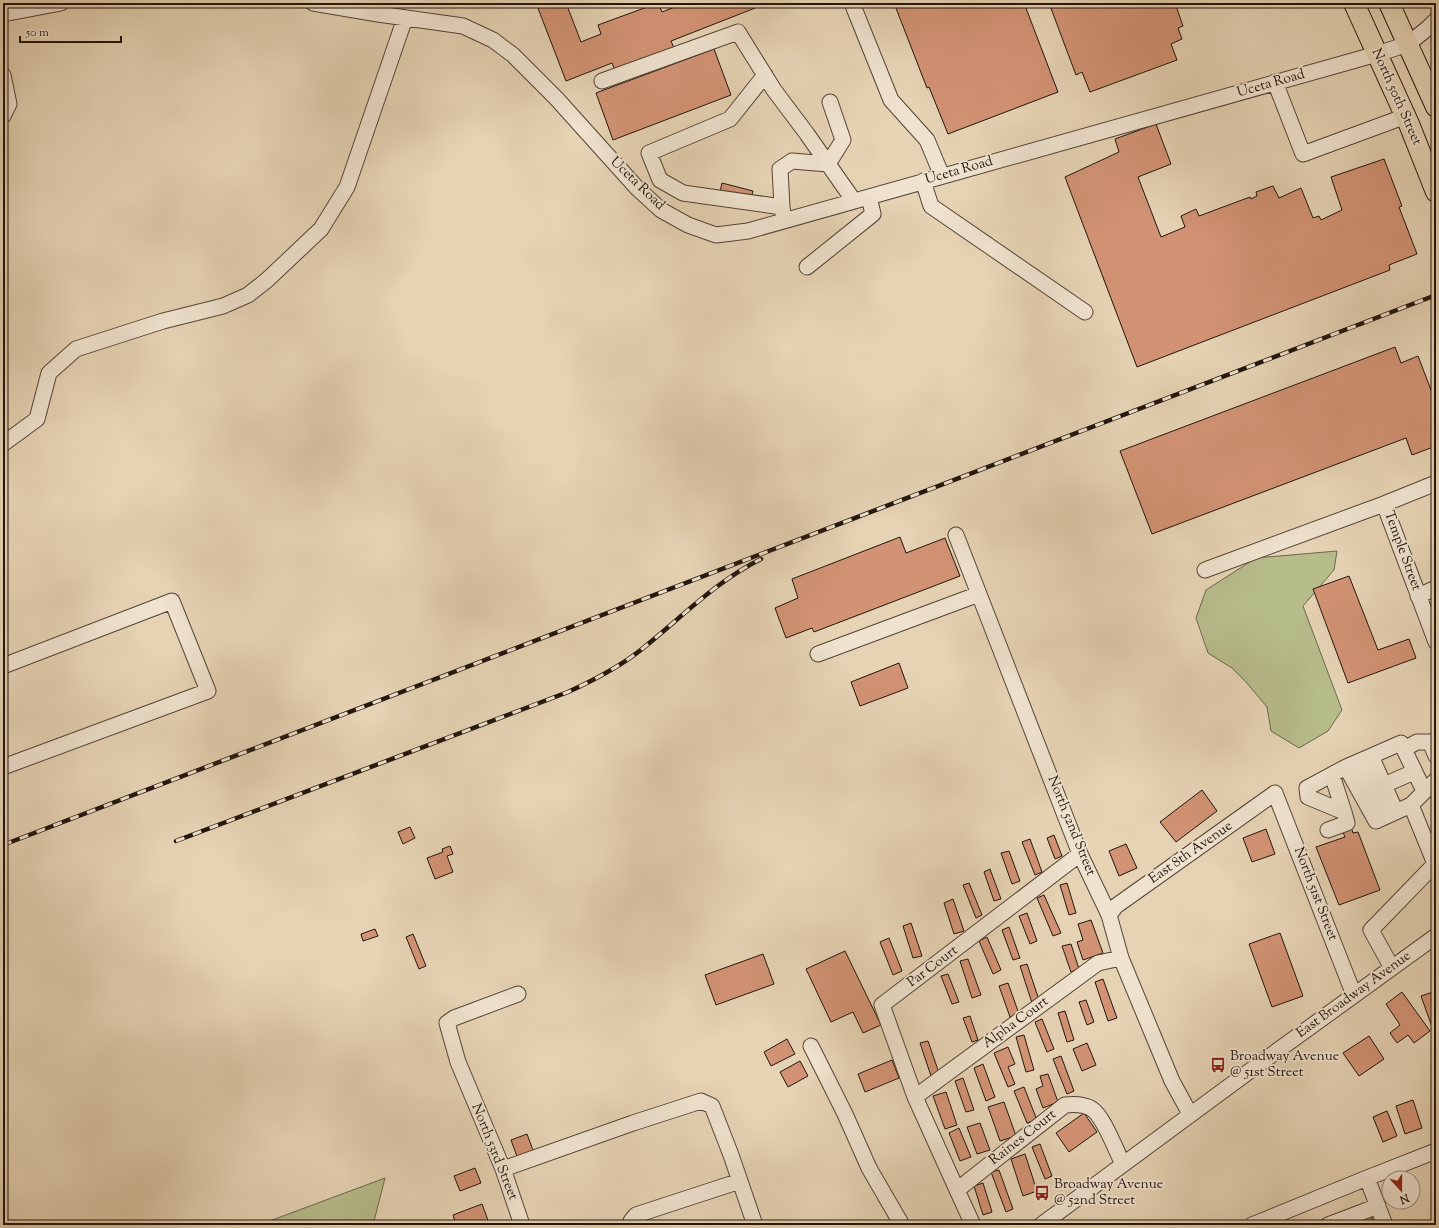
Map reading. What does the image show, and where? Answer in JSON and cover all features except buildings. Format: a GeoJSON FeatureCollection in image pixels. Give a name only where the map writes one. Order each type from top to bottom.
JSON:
{"type":"FeatureCollection","features":[{"type":"Feature","properties":{"kind":"main road","name":"North 50th Street"},"geometry":{"type":"LineString","coordinates":[[1354,3],[1406,116],[1436,192]]}},
{"type":"Feature","properties":{"kind":"main road"},"geometry":{"type":"LineString","coordinates":[[1389,3],[1436,107]]}},
{"type":"Feature","properties":{"kind":"street"},"geometry":{"type":"LineString","coordinates":[[3,14],[61,3]]}},
{"type":"Feature","properties":{"kind":"street","name":"Uceta Road"},"geometry":{"type":"LineString","coordinates":[[313,3],[463,26],[493,40],[513,55],[556,98],[637,188],[661,210],[688,225],[716,235],[748,231],[783,214],[869,197],[1408,44]]}},
{"type":"Feature","properties":{"kind":"street"},"geometry":{"type":"LineString","coordinates":[[852,3],[891,100],[927,140],[942,176]]}},
{"type":"Feature","properties":{"kind":"street"},"geometry":{"type":"LineString","coordinates":[[3,444],[37,419],[49,373],[76,349],[163,321],[223,306],[248,295],[267,280],[321,229],[347,187],[405,18]]}},
{"type":"Feature","properties":{"kind":"street"},"geometry":{"type":"LineString","coordinates":[[1408,44],[1436,20]]}},
{"type":"Feature","properties":{"kind":"street"},"geometry":{"type":"LineString","coordinates":[[602,81],[738,32],[774,90],[854,201]]}},
{"type":"Feature","properties":{"kind":"street"},"geometry":{"type":"LineString","coordinates":[[3,75],[10,104],[3,116]]}},
{"type":"Feature","properties":{"kind":"street"},"geometry":{"type":"LineString","coordinates":[[765,75],[730,119],[649,153],[660,180],[683,193],[783,214],[780,169],[792,161],[828,164]]}},
{"type":"Feature","properties":{"kind":"street"},"geometry":{"type":"LineString","coordinates":[[1275,82],[1303,154],[1406,116]]}},
{"type":"Feature","properties":{"kind":"street"},"geometry":{"type":"LineString","coordinates":[[828,164],[843,140],[830,102]]}},
{"type":"Feature","properties":{"kind":"street"},"geometry":{"type":"LineString","coordinates":[[923,181],[931,206],[1085,312]]}},
{"type":"Feature","properties":{"kind":"street"},"geometry":{"type":"LineString","coordinates":[[807,267],[873,214],[869,197]]}},
{"type":"Feature","properties":{"kind":"street"},"geometry":{"type":"LineString","coordinates":[[1205,570],[1384,504],[1436,483]]}},
{"type":"Feature","properties":{"kind":"street","name":"Temple Street"},"geometry":{"type":"LineString","coordinates":[[1384,504],[1436,642]]}},
{"type":"Feature","properties":{"kind":"street","name":"North 52nd Street"},"geometry":{"type":"LineString","coordinates":[[956,535],[1080,854],[1109,915],[1121,958],[1172,1081],[1190,1114]]}},
{"type":"Feature","properties":{"kind":"street"},"geometry":{"type":"LineString","coordinates":[[1418,596],[1436,588]]}},
{"type":"Feature","properties":{"kind":"street"},"geometry":{"type":"LineString","coordinates":[[818,654],[979,594]]}},
{"type":"Feature","properties":{"kind":"street"},"geometry":{"type":"LineString","coordinates":[[3,666],[172,601],[208,691],[3,767]]}},
{"type":"Feature","properties":{"kind":"street"},"geometry":{"type":"LineString","coordinates":[[1404,749],[1417,742],[1430,742],[1436,756]]}},
{"type":"Feature","properties":{"kind":"street"},"geometry":{"type":"LineString","coordinates":[[1344,812],[1308,797],[1307,788],[1401,743],[1424,791]]}},
{"type":"Feature","properties":{"kind":"street"},"geometry":{"type":"LineString","coordinates":[[1359,762],[1384,785],[1391,815]]}},
{"type":"Feature","properties":{"kind":"street"},"geometry":{"type":"LineString","coordinates":[[1359,762],[1376,821],[1411,805],[1436,780]]}},
{"type":"Feature","properties":{"kind":"street"},"geometry":{"type":"LineString","coordinates":[[1384,785],[1414,772]]}},
{"type":"Feature","properties":{"kind":"street"},"geometry":{"type":"LineString","coordinates":[[1328,830],[1348,823],[1332,775]]}},
{"type":"Feature","properties":{"kind":"street","name":"East 8th Avenue"},"geometry":{"type":"LineString","coordinates":[[1109,915],[1116,906],[1275,793]]}},
{"type":"Feature","properties":{"kind":"street","name":"North 51st Street"},"geometry":{"type":"LineString","coordinates":[[1275,793],[1354,995]]}},
{"type":"Feature","properties":{"kind":"street"},"geometry":{"type":"LineString","coordinates":[[1392,968],[1371,930],[1435,864],[1411,805]]}},
{"type":"Feature","properties":{"kind":"street","name":"Par Court"},"geometry":{"type":"LineString","coordinates":[[957,1190],[914,1097],[882,1005],[1080,854]]}},
{"type":"Feature","properties":{"kind":"street","name":"East Broadway Avenue"},"geometry":{"type":"LineString","coordinates":[[1041,1225],[1190,1114],[1436,936]]}},
{"type":"Feature","properties":{"kind":"street","name":"Alpha Court"},"geometry":{"type":"LineString","coordinates":[[914,1097],[1098,962],[1121,958]]}},
{"type":"Feature","properties":{"kind":"street","name":"North 53rd Street"},"geometry":{"type":"LineString","coordinates":[[518,994],[454,1018],[447,1023],[458,1062],[503,1169],[522,1225]]}},
{"type":"Feature","properties":{"kind":"street"},"geometry":{"type":"LineString","coordinates":[[811,1046],[845,1114],[869,1168],[902,1225]]}},
{"type":"Feature","properties":{"kind":"street"},"geometry":{"type":"LineString","coordinates":[[503,1169],[633,1123],[701,1101],[712,1106],[756,1225]]}},
{"type":"Feature","properties":{"kind":"street","name":"Raines Court"},"geometry":{"type":"LineString","coordinates":[[957,1190],[1065,1105],[1078,1104],[1093,1109],[1102,1120],[1123,1164]]}},
{"type":"Feature","properties":{"kind":"street"},"geometry":{"type":"LineString","coordinates":[[1252,1225],[1436,1151]]}},
{"type":"Feature","properties":{"kind":"street"},"geometry":{"type":"LineString","coordinates":[[1367,1178],[1385,1225]]}},
{"type":"Feature","properties":{"kind":"street"},"geometry":{"type":"LineString","coordinates":[[632,1225],[631,1221],[636,1215],[740,1181]]}},
{"type":"Feature","properties":{"kind":"street"},"geometry":{"type":"LineString","coordinates":[[957,1190],[973,1225]]}},
{"type":"Feature","properties":{"kind":"street"},"geometry":{"type":"LineString","coordinates":[[1328,1225],[1378,1206]]}},
{"type":"Feature","properties":{"kind":"green space"},"geometry":{"type":"Polygon","coordinates":[[[1337,551],[1334,570],[1303,606],[1342,710],[1328,731],[1299,748],[1271,731],[1267,707],[1232,668],[1208,653],[1196,618],[1206,590],[1256,558],[1337,551]]]}},
{"type":"Feature","properties":{"kind":"green space"},"geometry":{"type":"Polygon","coordinates":[[[385,1178],[373,1225],[259,1225],[385,1178]]]}},
{"type":"Feature","properties":{"kind":"railway"},"geometry":{"type":"LineString","coordinates":[[3,845],[1436,295]]}},
{"type":"Feature","properties":{"kind":"railway"},"geometry":{"type":"LineString","coordinates":[[176,841],[577,688],[606,673],[634,655],[714,589],[744,568],[761,559]]}},
{"type":"Feature","properties":{"kind":"place","name":"Broadway Avenue @ 51st Street"},"geometry":{"type":"Point","coordinates":[1218,1065]}},
{"type":"Feature","properties":{"kind":"place","name":"Broadway Avenue @ 52nd Street"},"geometry":{"type":"Point","coordinates":[1042,1193]}}]}
